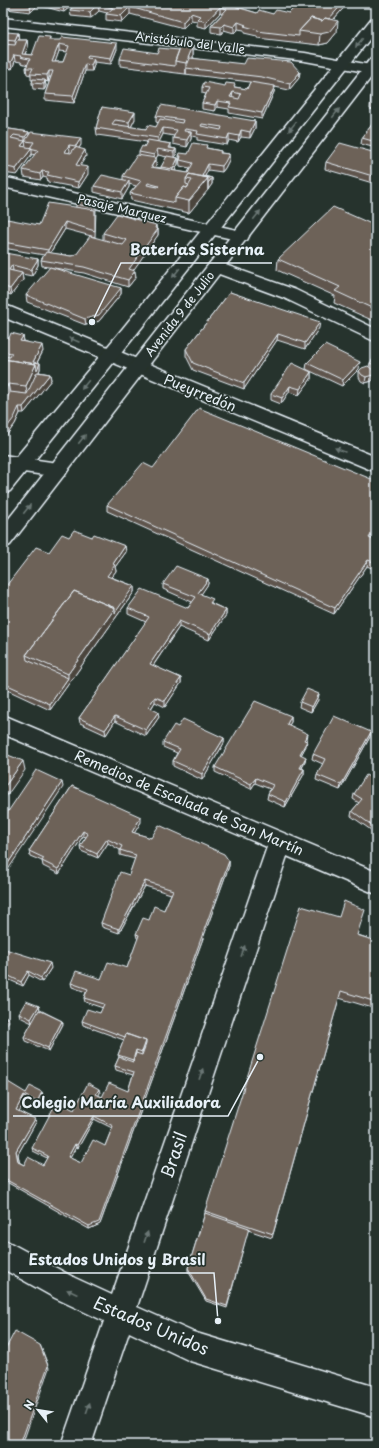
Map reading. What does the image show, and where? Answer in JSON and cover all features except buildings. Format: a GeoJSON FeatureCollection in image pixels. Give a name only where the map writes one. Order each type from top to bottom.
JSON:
{"type":"FeatureCollection","features":[{"type":"Feature","properties":{"kind":"street","name":"Aristóbulo del Valle"},"geometry":{"type":"LineString","coordinates":[[3,22],[305,57],[342,64],[374,67]]}},
{"type":"Feature","properties":{"kind":"street","name":"Avenida 9 de Julio"},"geometry":{"type":"LineString","coordinates":[[3,486],[12,463],[110,355],[376,22]]}},
{"type":"Feature","properties":{"kind":"street","name":"Avenida 9 de Julio"},"geometry":{"type":"LineString","coordinates":[[3,540],[374,67]]}},
{"type":"Feature","properties":{"kind":"street","name":"Pasaje Marquez"},"geometry":{"type":"LineString","coordinates":[[3,182],[241,236]]}},
{"type":"Feature","properties":{"kind":"street"},"geometry":{"type":"LineString","coordinates":[[217,267],[290,294],[376,336]]}},
{"type":"Feature","properties":{"kind":"street","name":"Pueyrredón"},"geometry":{"type":"LineString","coordinates":[[3,310],[376,465]]}},
{"type":"Feature","properties":{"kind":"street"},"geometry":{"type":"LineString","coordinates":[[12,463],[58,470]]}},
{"type":"Feature","properties":{"kind":"street","name":"Remedios de Escalada de San Martín"},"geometry":{"type":"LineString","coordinates":[[3,724],[376,883]]}},
{"type":"Feature","properties":{"kind":"street","name":"Brasil"},"geometry":{"type":"LineString","coordinates":[[76,1445],[280,842]]}},
{"type":"Feature","properties":{"kind":"street","name":"Estados Unidos"},"geometry":{"type":"LineString","coordinates":[[3,1253],[65,1288],[190,1346],[376,1402]]}},
{"type":"Feature","properties":{"kind":"place","name":"Baterías Sisterna"},"geometry":{"type":"Point","coordinates":[92,322]}},
{"type":"Feature","properties":{"kind":"place","name":"Colegio María Auxiliadora"},"geometry":{"type":"Point","coordinates":[260,1057]}},
{"type":"Feature","properties":{"kind":"place","name":"Estados Unidos y Brasil"},"geometry":{"type":"Point","coordinates":[218,1321]}}]}
